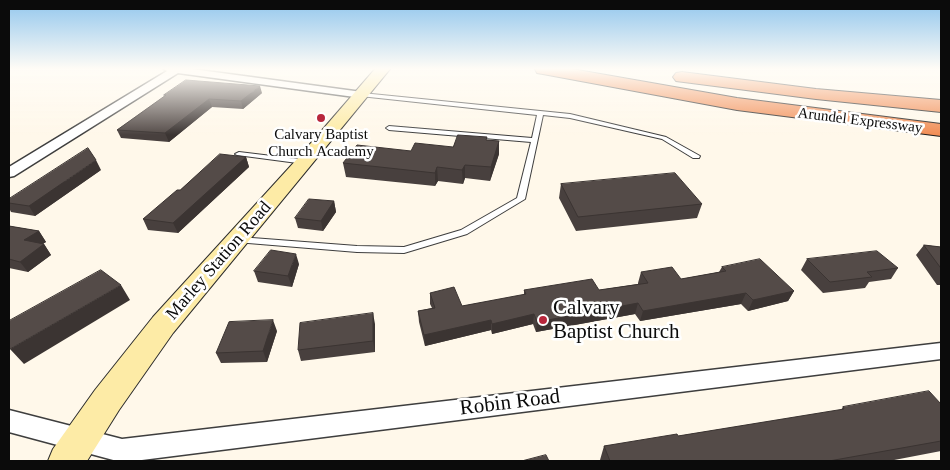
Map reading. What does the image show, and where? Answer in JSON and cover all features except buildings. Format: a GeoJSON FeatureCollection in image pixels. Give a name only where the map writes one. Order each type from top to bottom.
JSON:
{"type":"FeatureCollection","features":[{"type":"Feature","properties":{"kind":"highway","name":"Arundel Expressway"},"geometry":{"type":"LineString","coordinates":[[665,91],[737,104],[941,130]]}},
{"type":"Feature","properties":{"kind":"highway","name":"Arundel Expressway"},"geometry":{"type":"LineString","coordinates":[[792,91],[941,106]]}},
{"type":"Feature","properties":{"kind":"main road","name":"Marley Station Road"},"geometry":{"type":"LineString","coordinates":[[66,461],[162,325],[365,91]]}},
{"type":"Feature","properties":{"kind":"street"},"geometry":{"type":"LineString","coordinates":[[9,173],[139,91]]}},
{"type":"Feature","properties":{"kind":"street"},"geometry":{"type":"LineString","coordinates":[[331,91],[362,95]]}},
{"type":"Feature","properties":{"kind":"street","name":"Robin Road"},"geometry":{"type":"LineString","coordinates":[[9,421],[81,438],[122,451],[941,351]]}},
{"type":"Feature","properties":{"kind":"lane"},"geometry":{"type":"LineString","coordinates":[[362,95],[570,116],[664,138],[696,156]]}},
{"type":"Feature","properties":{"kind":"lane"},"geometry":{"type":"LineString","coordinates":[[236,240],[357,250],[404,250],[464,232],[522,199],[541,112]]}},
{"type":"Feature","properties":{"kind":"lane"},"geometry":{"type":"LineString","coordinates":[[389,128],[535,140]]}},
{"type":"Feature","properties":{"kind":"lane"},"geometry":{"type":"LineString","coordinates":[[238,154],[305,162]]}},
{"type":"Feature","properties":{"kind":"place","name":"Calvary Baptist Church Academy"},"geometry":{"type":"Point","coordinates":[321,118]}},
{"type":"Feature","properties":{"kind":"place","name":"Calvary Baptist Church"},"geometry":{"type":"Point","coordinates":[543,320]}}]}
